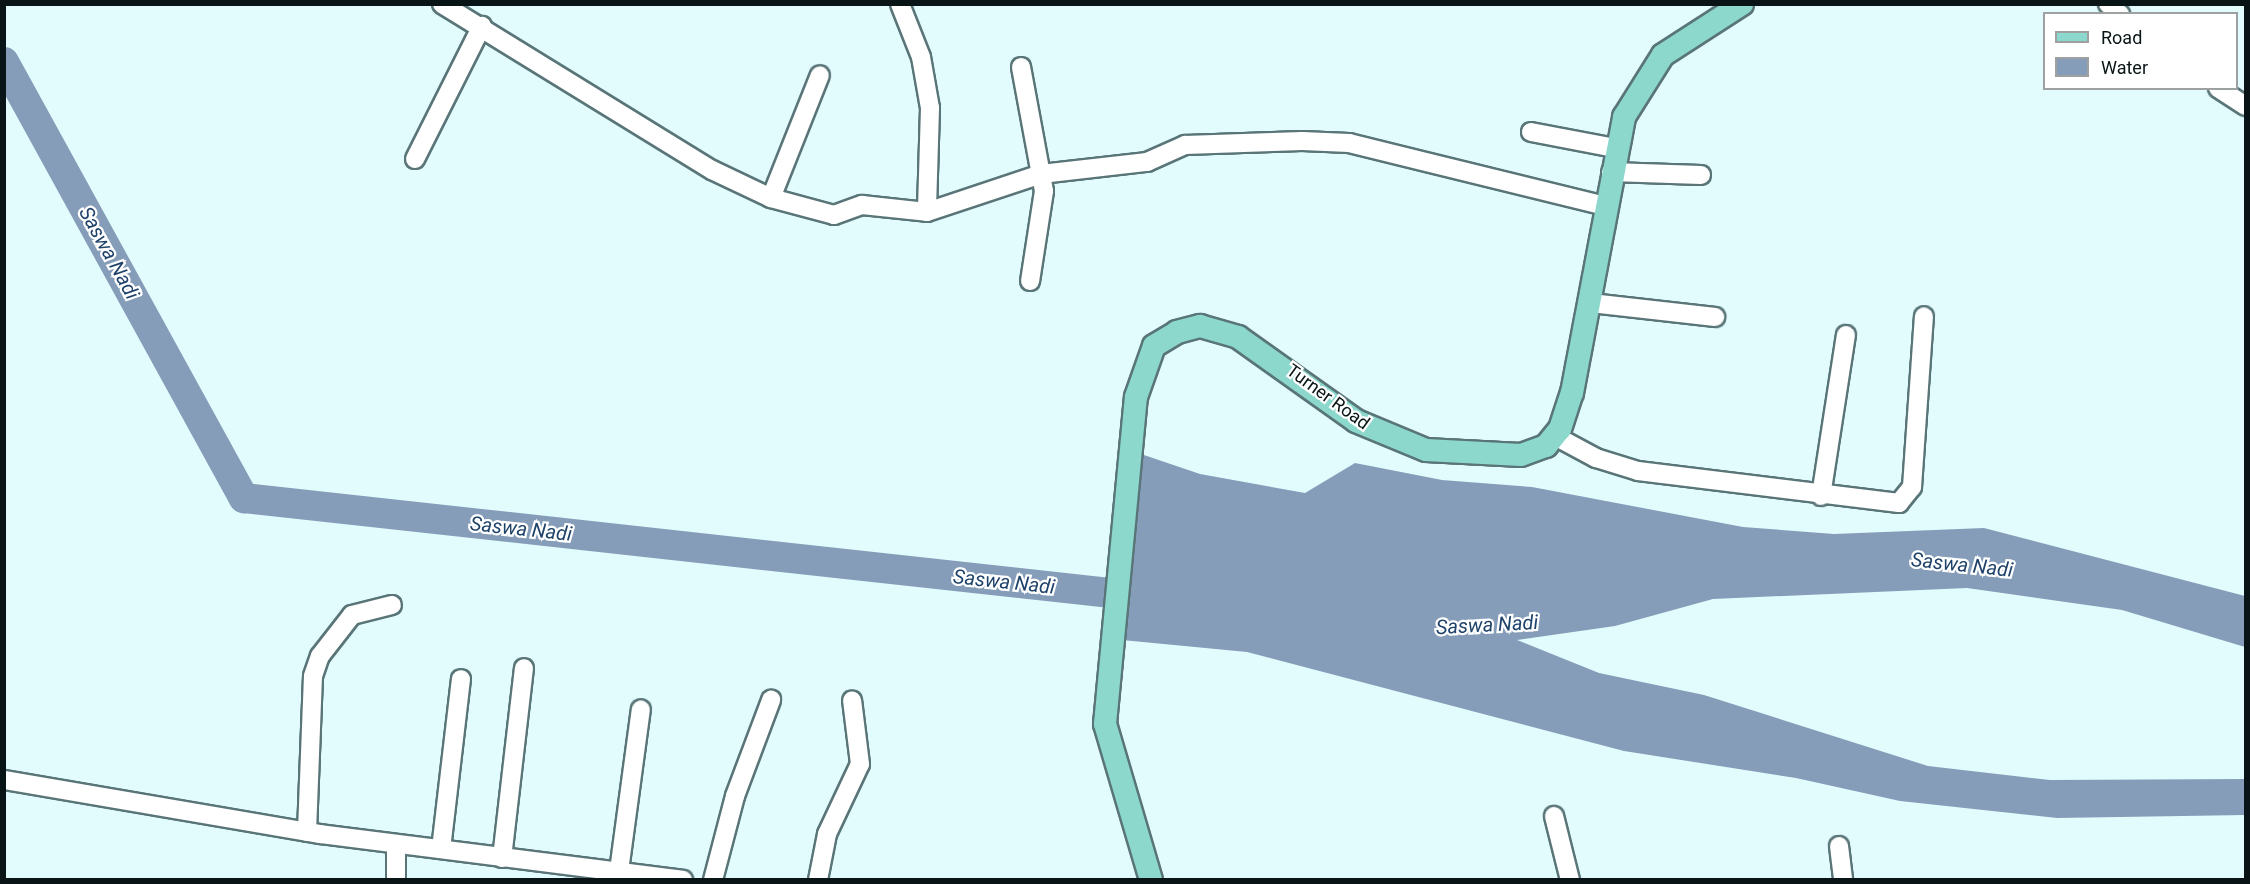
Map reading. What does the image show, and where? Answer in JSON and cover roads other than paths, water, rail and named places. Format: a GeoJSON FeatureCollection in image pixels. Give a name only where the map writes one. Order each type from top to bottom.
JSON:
{"type":"FeatureCollection","features":[{"type":"Feature","properties":{"kind":"main road"},"geometry":{"type":"LineString","coordinates":[[1555,436],[1572,393],[1591,303],[1615,148],[1634,97],[1663,55],[1742,4]]}},
{"type":"Feature","properties":{"kind":"main road","name":"Turner Road"},"geometry":{"type":"LineString","coordinates":[[1151,879],[1105,724],[1136,397],[1154,346],[1177,332],[1200,326],[1246,341],[1356,421],[1425,450],[1521,455],[1546,446],[1555,436]]}},
{"type":"Feature","properties":{"kind":"street"},"geometry":{"type":"LineString","coordinates":[[441,4],[482,26],[712,170],[771,198],[834,215],[862,205],[927,212],[1041,174],[1137,164],[1185,145],[1335,142],[1605,206]]}},
{"type":"Feature","properties":{"kind":"street"},"geometry":{"type":"LineString","coordinates":[[900,4],[921,57],[930,108],[927,212]]}},
{"type":"Feature","properties":{"kind":"street"},"geometry":{"type":"LineString","coordinates":[[416,159],[482,26]]}},
{"type":"Feature","properties":{"kind":"street"},"geometry":{"type":"LineString","coordinates":[[1022,67],[1041,174],[1043,215],[1030,281]]}},
{"type":"Feature","properties":{"kind":"street"},"geometry":{"type":"LineString","coordinates":[[771,198],[820,75]]}},
{"type":"Feature","properties":{"kind":"street"},"geometry":{"type":"LineString","coordinates":[[2221,90],[2246,106]]}},
{"type":"Feature","properties":{"kind":"street"},"geometry":{"type":"LineString","coordinates":[[1532,132],[1615,148]]}},
{"type":"Feature","properties":{"kind":"street"},"geometry":{"type":"LineString","coordinates":[[1611,172],[1701,175]]}},
{"type":"Feature","properties":{"kind":"street"},"geometry":{"type":"LineString","coordinates":[[1591,303],[1715,317]]}},
{"type":"Feature","properties":{"kind":"street"},"geometry":{"type":"LineString","coordinates":[[1555,436],[1596,458],[1638,471],[1890,504],[1910,494],[1924,316]]}},
{"type":"Feature","properties":{"kind":"street"},"geometry":{"type":"LineString","coordinates":[[1821,496],[1846,335]]}},
{"type":"Feature","properties":{"kind":"street"},"geometry":{"type":"LineString","coordinates":[[307,832],[314,676],[320,656],[352,615],[392,604]]}},
{"type":"Feature","properties":{"kind":"street"},"geometry":{"type":"LineString","coordinates":[[502,858],[524,668]]}},
{"type":"Feature","properties":{"kind":"street"},"geometry":{"type":"LineString","coordinates":[[441,849],[461,679]]}},
{"type":"Feature","properties":{"kind":"street"},"geometry":{"type":"LineString","coordinates":[[713,879],[735,796],[771,700]]}},
{"type":"Feature","properties":{"kind":"street"},"geometry":{"type":"LineString","coordinates":[[818,879],[827,834],[860,764],[852,700]]}},
{"type":"Feature","properties":{"kind":"street"},"geometry":{"type":"LineString","coordinates":[[619,871],[641,708]]}},
{"type":"Feature","properties":{"kind":"street"},"geometry":{"type":"LineString","coordinates":[[4,780],[307,832],[682,879]]}},
{"type":"Feature","properties":{"kind":"street"},"geometry":{"type":"LineString","coordinates":[[1554,816],[1570,879]]}},
{"type":"Feature","properties":{"kind":"street"},"geometry":{"type":"LineString","coordinates":[[396,844],[396,879]]}},
{"type":"Feature","properties":{"kind":"street"},"geometry":{"type":"LineString","coordinates":[[1839,846],[1843,879]]}},
{"type":"Feature","properties":{"kind":"water"},"geometry":{"type":"Polygon","coordinates":[[[1141,454],[1200,474],[1305,493],[1355,463],[1442,480],[1532,487],[1743,527],[1834,534],[1984,528],[2245,596],[2245,647],[2122,610],[1967,588],[1713,599],[1615,626],[1517,640],[1599,673],[1704,695],[1928,766],[2050,780],[2245,779],[2245,815],[2057,818],[1900,801],[1796,778],[1624,751],[1247,652],[1122,640],[1141,454]]]}},
{"type":"Feature","properties":{"kind":"waterway","name":"Saswa Nadi"},"geometry":{"type":"LineString","coordinates":[[4,62],[244,498],[1146,597]]}}]}
